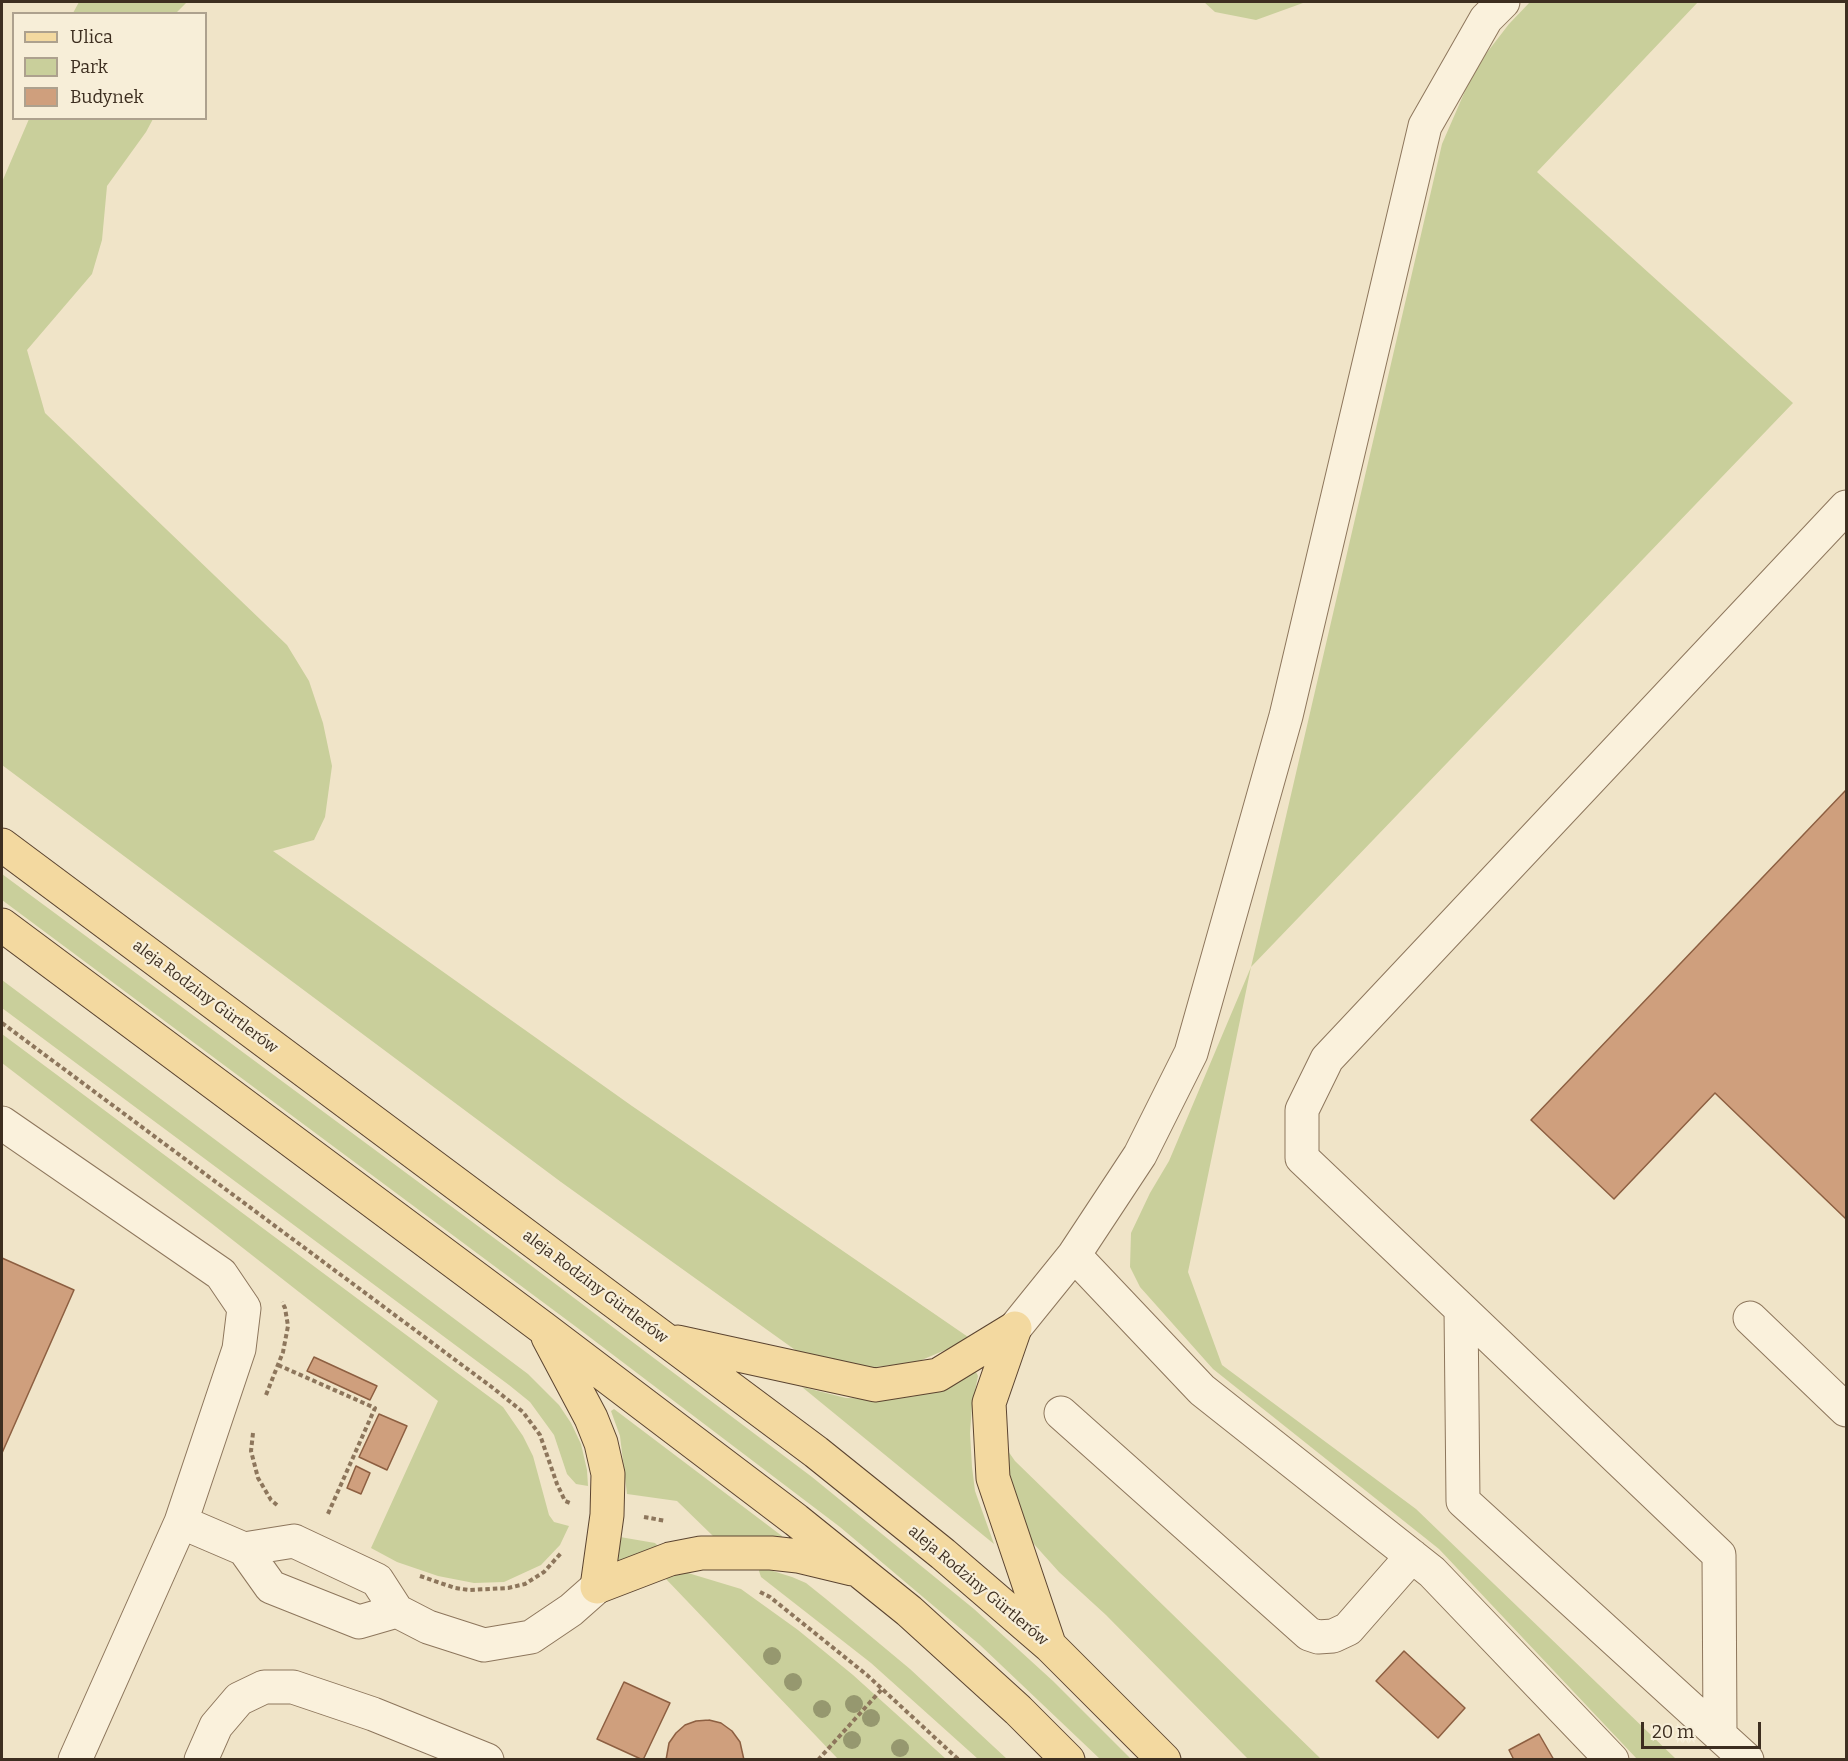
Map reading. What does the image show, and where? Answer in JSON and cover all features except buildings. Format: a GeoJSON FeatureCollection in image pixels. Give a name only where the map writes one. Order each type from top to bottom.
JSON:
{"type":"FeatureCollection","features":[{"type":"Feature","properties":{"kind":"main road","name":"aleja Rodziny Gürtlerów"},"geometry":{"type":"LineString","coordinates":[[2,845],[825,1459],[943,1554],[1050,1646],[1164,1760]]}},
{"type":"Feature","properties":{"kind":"main road"},"geometry":{"type":"LineString","coordinates":[[2,925],[543,1328],[796,1520],[909,1611],[1018,1710],[1068,1760]]}},
{"type":"Feature","properties":{"kind":"main road"},"geometry":{"type":"LineString","coordinates":[[543,1328],[591,1418],[601,1443],[608,1474],[607,1515],[597,1587],[670,1559],[701,1552],[771,1553],[798,1556],[860,1571]]}},
{"type":"Feature","properties":{"kind":"main road"},"geometry":{"type":"LineString","coordinates":[[666,1339],[875,1385],[938,1375],[1015,1328]]}},
{"type":"Feature","properties":{"kind":"main road"},"geometry":{"type":"LineString","coordinates":[[1015,1328],[989,1403],[993,1478],[1050,1646]]}},
{"type":"Feature","properties":{"kind":"lane"},"geometry":{"type":"LineString","coordinates":[[1015,1328],[1074,1255],[1140,1155],[1191,1053],[1286,716],[1425,126],[1486,19],[1503,2]]}},
{"type":"Feature","properties":{"kind":"lane"},"geometry":{"type":"LineString","coordinates":[[1720,1734],[1719,1555],[1302,1158],[1302,1110],[1327,1059],[1846,507]]}},
{"type":"Feature","properties":{"kind":"lane"},"geometry":{"type":"LineString","coordinates":[[2,1123],[221,1274],[243,1308],[239,1349],[181,1522],[75,1760]]}},
{"type":"Feature","properties":{"kind":"lane"},"geometry":{"type":"LineString","coordinates":[[1074,1255],[1202,1390],[1432,1572],[1612,1760]]}},
{"type":"Feature","properties":{"kind":"lane"},"geometry":{"type":"LineString","coordinates":[[1461,1309],[1463,1501],[1747,1760]]}},
{"type":"Feature","properties":{"kind":"lane"},"geometry":{"type":"LineString","coordinates":[[1750,1318],[1846,1410]]}},
{"type":"Feature","properties":{"kind":"lane"},"geometry":{"type":"LineString","coordinates":[[1061,1413],[1309,1634],[1318,1637],[1333,1636],[1348,1629],[1412,1556]]}},
{"type":"Feature","properties":{"kind":"lane"},"geometry":{"type":"LineString","coordinates":[[181,1522],[244,1549],[271,1587],[359,1622],[397,1611]]}},
{"type":"Feature","properties":{"kind":"lane"},"geometry":{"type":"LineString","coordinates":[[244,1549],[294,1541],[376,1580],[397,1611],[428,1627],[484,1645],[531,1636],[571,1610],[597,1587]]}},
{"type":"Feature","properties":{"kind":"lane"},"geometry":{"type":"LineString","coordinates":[[201,1760],[216,1726],[239,1699],[264,1687],[292,1687],[373,1714],[487,1760]]}},
{"type":"Feature","properties":{"kind":"path"},"geometry":{"type":"LineString","coordinates":[[2,1023],[523,1412],[540,1435],[565,1501],[607,1515],[637,1515],[665,1520],[701,1552]]}},
{"type":"Feature","properties":{"kind":"path"},"geometry":{"type":"LineString","coordinates":[[265,1398],[284,1352],[288,1326],[285,1308],[280,1299]]}},
{"type":"Feature","properties":{"kind":"path"},"geometry":{"type":"LineString","coordinates":[[278,1365],[375,1408],[324,1522]]}},
{"type":"Feature","properties":{"kind":"path"},"geometry":{"type":"LineString","coordinates":[[253,1428],[251,1451],[258,1478],[271,1500],[280,1507]]}},
{"type":"Feature","properties":{"kind":"path"},"geometry":{"type":"LineString","coordinates":[[416,1574],[462,1589],[508,1588],[525,1584],[544,1572],[560,1556],[565,1547]]}},
{"type":"Feature","properties":{"kind":"path"},"geometry":{"type":"LineString","coordinates":[[751,1587],[770,1598],[882,1689],[959,1760]]}},
{"type":"Feature","properties":{"kind":"path"},"geometry":{"type":"LineString","coordinates":[[818,1760],[882,1689]]}},
{"type":"Feature","properties":{"kind":"green space"},"geometry":{"type":"Polygon","coordinates":[[[79,2],[187,2],[177,12],[74,12],[79,2]]]}},
{"type":"Feature","properties":{"kind":"green space"},"geometry":{"type":"Polygon","coordinates":[[[1204,2],[1313,2],[1303,3],[1256,20],[1215,12],[1204,2]]]}},
{"type":"Feature","properties":{"kind":"green space"},"geometry":{"type":"Polygon","coordinates":[[[1530,2],[1698,2],[1537,172],[1793,403],[1251,967],[1442,144],[1475,68],[1509,24],[1530,2]]]}},
{"type":"Feature","properties":{"kind":"green space"},"geometry":{"type":"Polygon","coordinates":[[[29,120],[152,120],[107,186],[102,240],[92,274],[27,350],[45,413],[287,645],[309,681],[323,723],[332,766],[325,817],[314,840],[273,851],[632,1106],[971,1339],[917,1362],[868,1368],[798,1352],[561,1182],[2,765],[2,182],[29,120]]]}},
{"type":"Feature","properties":{"kind":"green space"},"geometry":{"type":"Polygon","coordinates":[[[2,874],[513,1252],[812,1477],[974,1609],[1053,1681],[1131,1759],[1100,1759],[980,1645],[840,1527],[579,1329],[2,900],[2,874]]]}},
{"type":"Feature","properties":{"kind":"green space"},"geometry":{"type":"Polygon","coordinates":[[[1251,967],[1188,1272],[1222,1365],[1416,1509],[1676,1759],[1637,1759],[1439,1549],[1213,1369],[1140,1287],[1130,1267],[1131,1233],[1150,1193],[1169,1161],[1251,967]]]}},
{"type":"Feature","properties":{"kind":"green space"},"geometry":{"type":"Polygon","coordinates":[[[2,980],[528,1374],[559,1405],[571,1423],[581,1444],[588,1486],[576,1484],[567,1474],[554,1435],[530,1402],[2,1008],[2,980]]]}},
{"type":"Feature","properties":{"kind":"green space"},"geometry":{"type":"Polygon","coordinates":[[[2,1034],[503,1407],[523,1436],[533,1456],[549,1515],[554,1522],[569,1526],[560,1545],[541,1565],[504,1582],[474,1583],[438,1576],[397,1562],[371,1548],[438,1401],[2,1063],[2,1034]]]}},
{"type":"Feature","properties":{"kind":"green space"},"geometry":{"type":"Polygon","coordinates":[[[976,1372],[978,1376],[970,1433],[972,1467],[975,1491],[994,1544],[802,1387],[846,1398],[893,1399],[915,1396],[976,1372]]]}},
{"type":"Feature","properties":{"kind":"green space"},"geometry":{"type":"Polygon","coordinates":[[[614,1409],[782,1536],[783,1540],[713,1536],[677,1501],[627,1494],[620,1436],[611,1411],[614,1409]]]}},
{"type":"Feature","properties":{"kind":"green space"},"geometry":{"type":"Polygon","coordinates":[[[1008,1451],[1015,1461],[1321,1759],[1248,1759],[1106,1615],[1059,1572],[1033,1543],[1016,1512],[1006,1478],[1008,1451]]]}},
{"type":"Feature","properties":{"kind":"green space"},"geometry":{"type":"Polygon","coordinates":[[[620,1537],[655,1543],[659,1547],[610,1574],[620,1537]]]}},
{"type":"Feature","properties":{"kind":"green space"},"geometry":{"type":"Polygon","coordinates":[[[760,1567],[806,1583],[910,1669],[1007,1759],[978,1759],[871,1663],[761,1577],[760,1567]]]}},
{"type":"Feature","properties":{"kind":"green space"},"geometry":{"type":"Polygon","coordinates":[[[688,1569],[688,1573],[741,1589],[798,1630],[853,1675],[946,1759],[838,1759],[666,1579],[668,1575],[688,1569]]]}}]}
